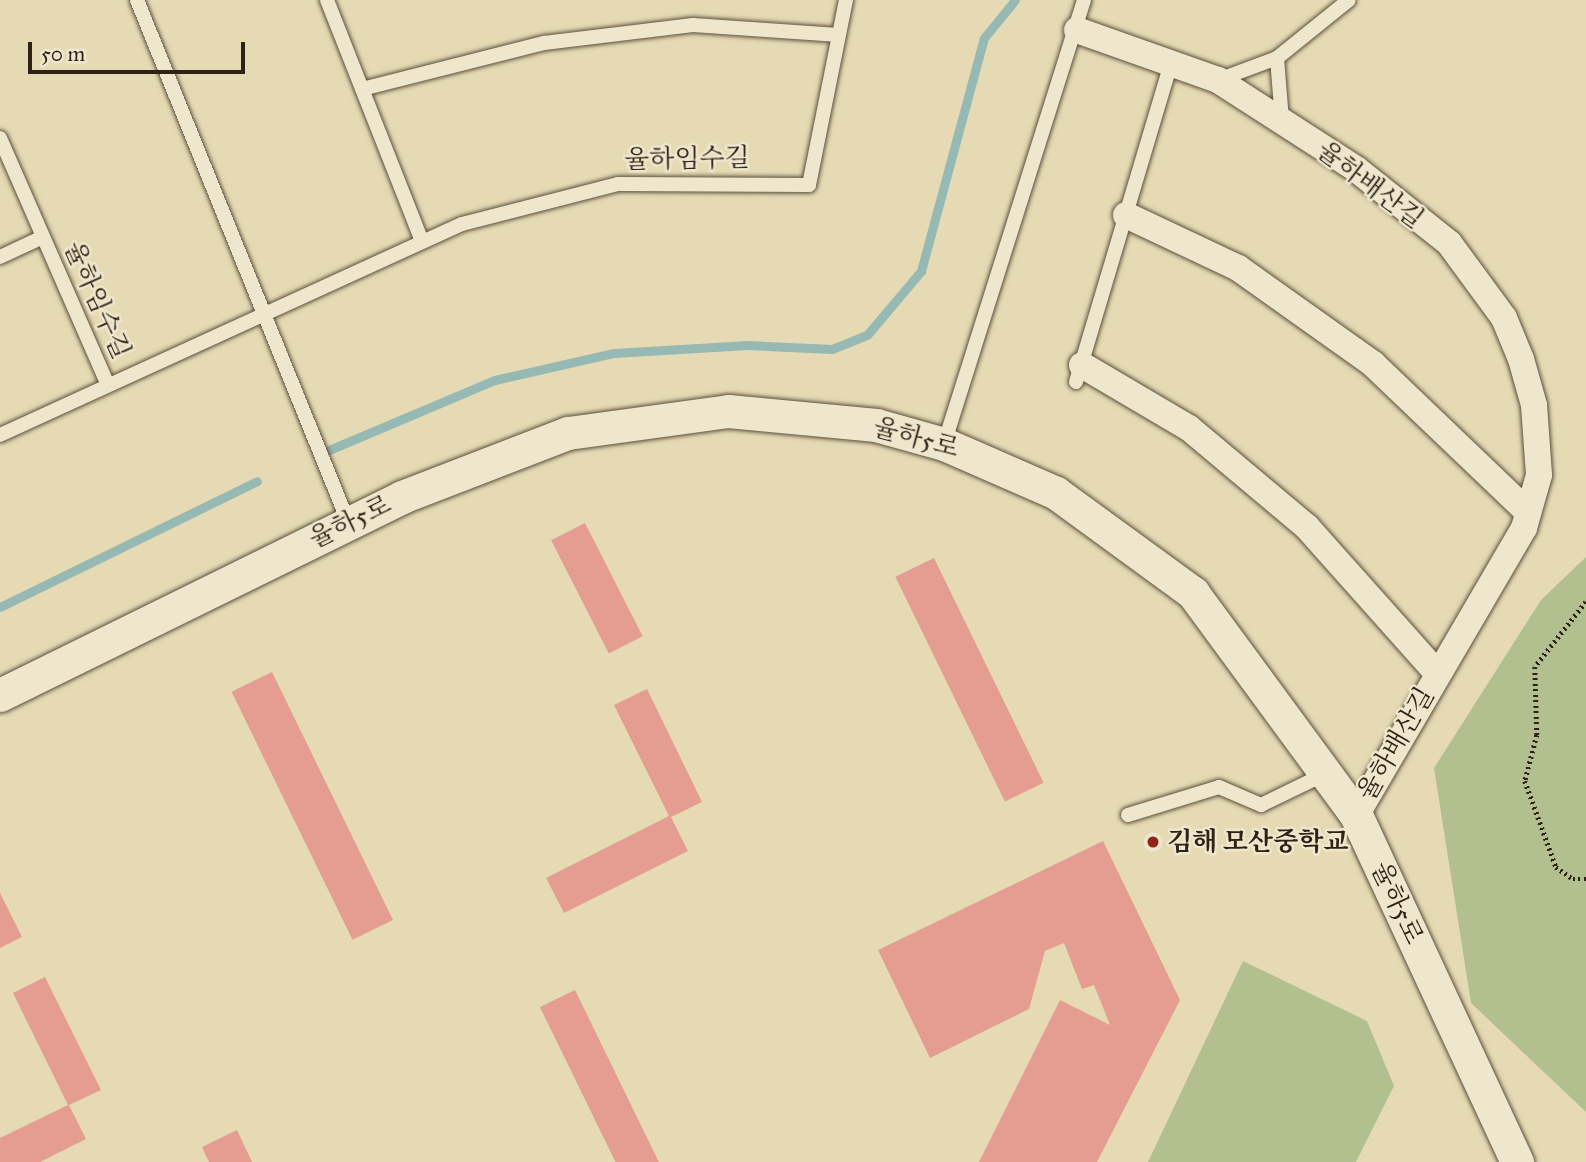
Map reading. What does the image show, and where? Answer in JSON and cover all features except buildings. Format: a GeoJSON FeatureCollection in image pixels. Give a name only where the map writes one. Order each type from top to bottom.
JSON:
{"type":"FeatureCollection","features":[{"type":"Feature","properties":{"kind":"street"},"geometry":{"type":"LineString","coordinates":[[1077,30],[1171,64]]}},
{"type":"Feature","properties":{"kind":"street","name":"율하배산길"},"geometry":{"type":"LineString","coordinates":[[1171,64],[1217,80],[1356,169],[1449,243],[1504,318],[1535,405],[1539,475],[1528,512],[1356,815]]}},
{"type":"Feature","properties":{"kind":"street"},"geometry":{"type":"LineString","coordinates":[[1126,215],[1238,268],[1373,364],[1528,512]]}},
{"type":"Feature","properties":{"kind":"street","name":"율하배산길"},"geometry":{"type":"LineString","coordinates":[[1079,373],[1189,428],[1307,527],[1437,673]]}},
{"type":"Feature","properties":{"kind":"street","name":"율하5로"},"geometry":{"type":"LineString","coordinates":[[0,695],[349,524],[462,472],[568,433],[639,420],[728,411],[808,416],[944,444],[1056,493],[1193,593],[1328,772],[1356,815],[1517,1162]]}},
{"type":"Feature","properties":{"kind":"lane"},"geometry":{"type":"LineString","coordinates":[[137,0],[349,524]]}},
{"type":"Feature","properties":{"kind":"lane"},"geometry":{"type":"LineString","coordinates":[[327,0],[422,241]]}},
{"type":"Feature","properties":{"kind":"lane","name":"율하임수길"},"geometry":{"type":"LineString","coordinates":[[0,435],[262,310],[462,224],[618,184],[809,185],[846,0]]}},
{"type":"Feature","properties":{"kind":"lane"},"geometry":{"type":"LineString","coordinates":[[944,444],[1077,30],[1084,0]]}},
{"type":"Feature","properties":{"kind":"lane"},"geometry":{"type":"LineString","coordinates":[[1217,80],[1277,58],[1349,0]]}},
{"type":"Feature","properties":{"kind":"lane"},"geometry":{"type":"LineString","coordinates":[[362,89],[544,43],[693,25],[839,35]]}},
{"type":"Feature","properties":{"kind":"lane"},"geometry":{"type":"LineString","coordinates":[[1277,58],[1282,122]]}},
{"type":"Feature","properties":{"kind":"lane","name":"율하배산길"},"geometry":{"type":"LineString","coordinates":[[1079,373],[1171,64]]}},
{"type":"Feature","properties":{"kind":"lane","name":"율하임수길"},"geometry":{"type":"LineString","coordinates":[[0,138],[107,383]]}},
{"type":"Feature","properties":{"kind":"lane","name":"율하임수길"},"geometry":{"type":"LineString","coordinates":[[0,257],[43,237]]}},
{"type":"Feature","properties":{"kind":"lane"},"geometry":{"type":"LineString","coordinates":[[1128,815],[1219,787],[1261,804],[1328,772]]}},
{"type":"Feature","properties":{"kind":"path"},"geometry":{"type":"LineString","coordinates":[[1586,602],[1535,667],[1535,758],[1525,781],[1556,867],[1573,879],[1586,879]]}},
{"type":"Feature","properties":{"kind":"green space"},"geometry":{"type":"Polygon","coordinates":[[[1586,557],[1586,1112],[1471,1003],[1434,768],[1541,600],[1586,557]]]}},
{"type":"Feature","properties":{"kind":"green space"},"geometry":{"type":"Polygon","coordinates":[[[1243,961],[1367,1021],[1394,1086],[1356,1162],[1148,1162],[1243,961]]]}},
{"type":"Feature","properties":{"kind":"waterway"},"geometry":{"type":"LineString","coordinates":[[329,450],[495,380],[614,353],[748,345],[832,349],[867,335],[921,271],[984,38],[1015,0]]}},
{"type":"Feature","properties":{"kind":"waterway"},"geometry":{"type":"LineString","coordinates":[[0,607],[257,481]]}},
{"type":"Feature","properties":{"kind":"place","name":"김해 모산중학교"},"geometry":{"type":"Point","coordinates":[1153,842]}}]}
